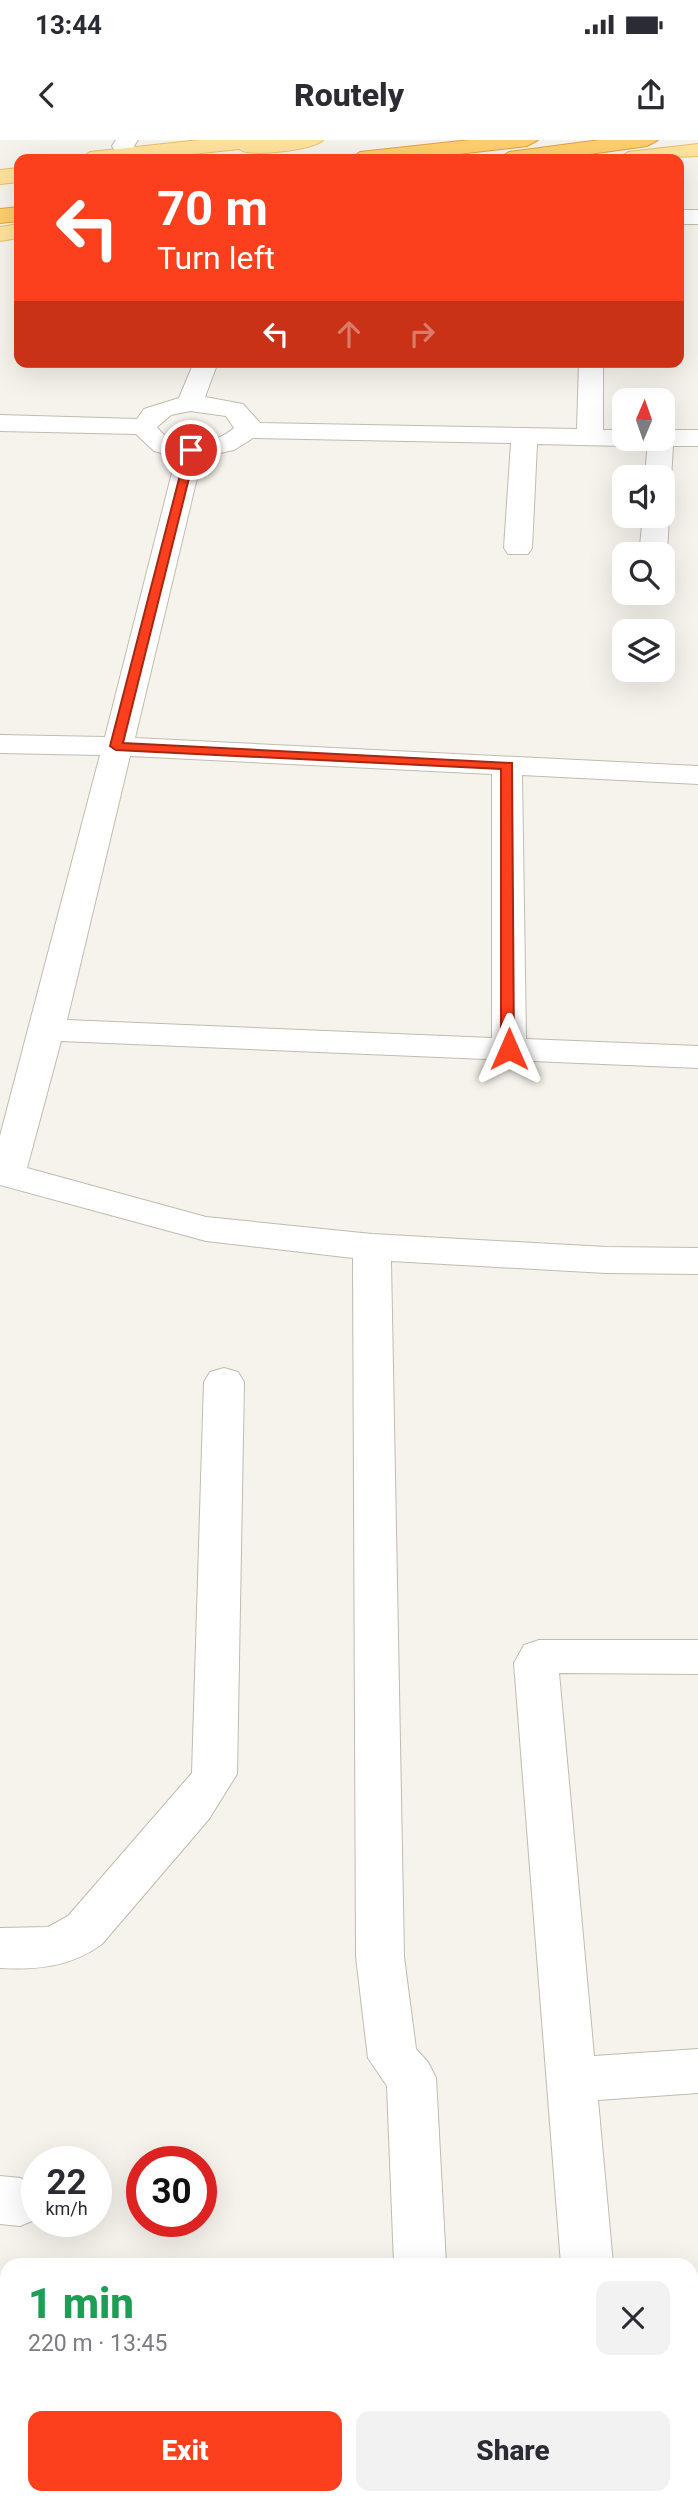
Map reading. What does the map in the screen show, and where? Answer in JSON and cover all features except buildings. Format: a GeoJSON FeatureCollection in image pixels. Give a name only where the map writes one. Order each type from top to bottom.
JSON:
{"type":"FeatureCollection","features":[{"type":"Feature","properties":{"kind":"highway"},"geometry":{"type":"LineString","coordinates":[[404,154],[527,140]]}},
{"type":"Feature","properties":{"kind":"highway"},"geometry":{"type":"LineString","coordinates":[[545,154],[647,140]]}},
{"type":"Feature","properties":{"kind":"main road"},"geometry":{"type":"LineString","coordinates":[[129,151],[312,140]]}},
{"type":"Feature","properties":{"kind":"main road"},"geometry":{"type":"LineString","coordinates":[[181,154],[242,143]]}},
{"type":"Feature","properties":{"kind":"main road"},"geometry":{"type":"LineString","coordinates":[[667,154],[698,150]]}},
{"type":"Feature","properties":{"kind":"street"},"geometry":{"type":"LineString","coordinates":[[190,402],[204,368]]}},
{"type":"Feature","properties":{"kind":"street"},"geometry":{"type":"LineString","coordinates":[[590,437],[591,368]]}},
{"type":"Feature","properties":{"kind":"street"},"geometry":{"type":"LineString","coordinates":[[144,427],[153,414],[190,402],[234,409],[247,422],[247,430]]}},
{"type":"Feature","properties":{"kind":"street"},"geometry":{"type":"LineString","coordinates":[[0,423],[144,427]]}},
{"type":"Feature","properties":{"kind":"street"},"geometry":{"type":"LineString","coordinates":[[144,427],[153,440],[163,445],[191,450],[233,442],[247,430],[612,438]]}},
{"type":"Feature","properties":{"kind":"street"},"geometry":{"type":"LineString","coordinates":[[518,548],[524,437]]}},
{"type":"Feature","properties":{"kind":"street"},"geometry":{"type":"LineString","coordinates":[[676,439],[698,438]]}},
{"type":"Feature","properties":{"kind":"street"},"geometry":{"type":"LineString","coordinates":[[191,450],[47,1030],[4,1172],[206,1229],[372,1247],[606,1260],[698,1261]]}},
{"type":"Feature","properties":{"kind":"street"},"geometry":{"type":"LineString","coordinates":[[0,744],[116,746],[698,775]]}},
{"type":"Feature","properties":{"kind":"street"},"geometry":{"type":"LineString","coordinates":[[507,765],[509,1049]]}},
{"type":"Feature","properties":{"kind":"street"},"geometry":{"type":"LineString","coordinates":[[47,1030],[698,1056]]}},
{"type":"Feature","properties":{"kind":"street"},"geometry":{"type":"LineString","coordinates":[[372,1247],[380,1956],[393,2058],[411,2078],[420,2258]]}},
{"type":"Feature","properties":{"kind":"street"},"geometry":{"type":"LineString","coordinates":[[0,1948],[38,1949],[72,1940],[90,1924],[150,1852],[188,1812],[207,1789],[214,1774],[224,1382]]}},
{"type":"Feature","properties":{"kind":"street"},"geometry":{"type":"LineString","coordinates":[[586,2258],[536,1663],[539,1657],[559,1656],[698,1657]]}},
{"type":"Feature","properties":{"kind":"street"},"geometry":{"type":"LineString","coordinates":[[571,2080],[698,2071]]}},
{"type":"Feature","properties":{"kind":"route"},"geometry":{"type":"LineString","coordinates":[[191,450],[116,746],[507,765],[509,1049]]}}]}
